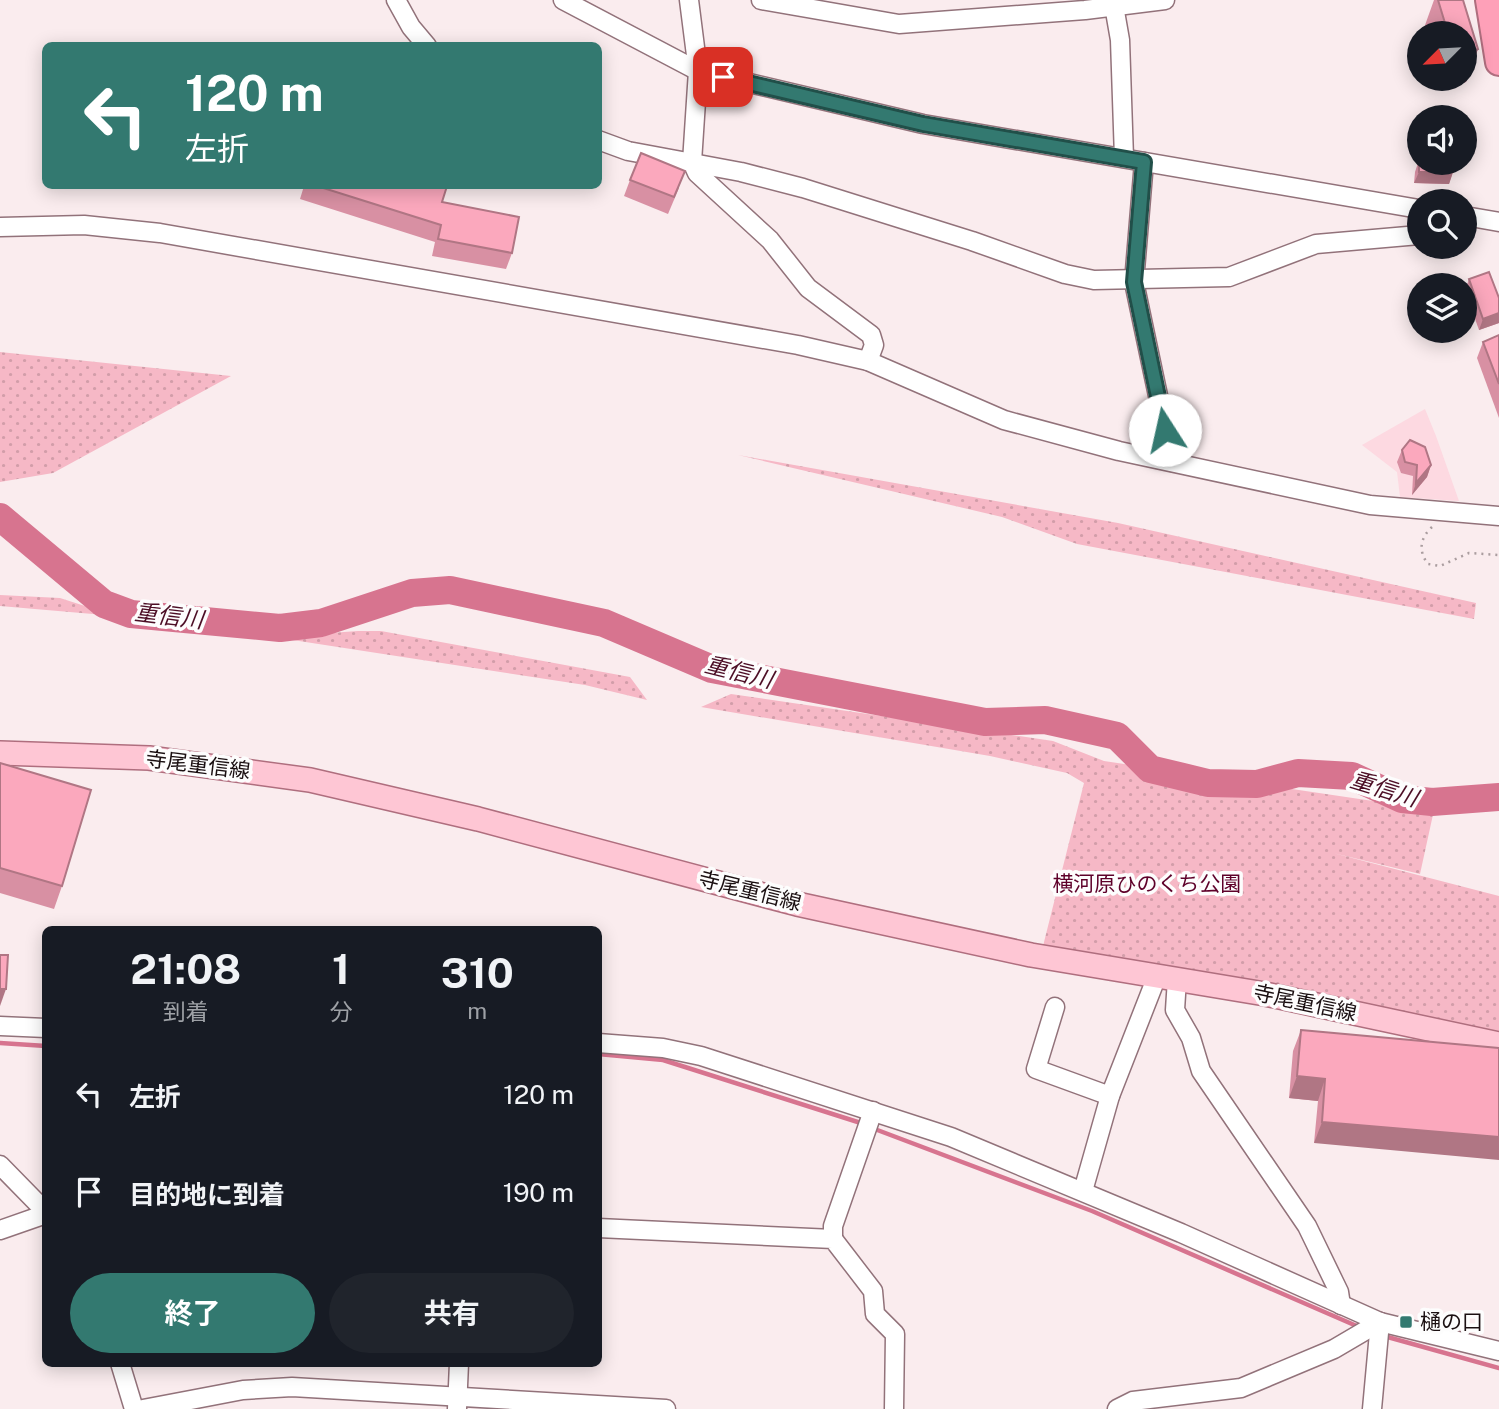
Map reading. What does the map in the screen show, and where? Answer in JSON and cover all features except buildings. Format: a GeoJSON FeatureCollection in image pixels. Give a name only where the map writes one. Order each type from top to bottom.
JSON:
{"type":"FeatureCollection","features":[{"type":"Feature","properties":{"kind":"highway"},"geometry":{"type":"LineString","coordinates":[[1489,0],[1499,62]]}},
{"type":"Feature","properties":{"kind":"main road","name":"寺尾重信線"},"geometry":{"type":"LineString","coordinates":[[0,753],[149,758],[310,780],[478,819],[797,904],[1031,955],[1265,994],[1499,1044]]}},
{"type":"Feature","properties":{"kind":"street"},"geometry":{"type":"LineString","coordinates":[[396,0],[411,27],[424,42]]}},
{"type":"Feature","properties":{"kind":"street"},"geometry":{"type":"LineString","coordinates":[[563,0],[698,71],[923,124],[1407,207]]}},
{"type":"Feature","properties":{"kind":"street"},"geometry":{"type":"LineString","coordinates":[[689,0],[698,71],[692,162],[704,183],[770,240],[808,288],[871,335],[874,345],[868,361]]}},
{"type":"Feature","properties":{"kind":"street"},"geometry":{"type":"LineString","coordinates":[[761,0],[899,24],[1162,0]]}},
{"type":"Feature","properties":{"kind":"street"},"geometry":{"type":"LineString","coordinates":[[1114,3],[1120,40],[1124,158]]}},
{"type":"Feature","properties":{"kind":"street"},"geometry":{"type":"LineString","coordinates":[[602,141],[628,151],[692,162],[803,188],[972,240],[1065,274],[1094,280],[1134,282],[1229,277],[1316,244],[1407,236]]}},
{"type":"Feature","properties":{"kind":"street"},"geometry":{"type":"LineString","coordinates":[[1144,162],[1134,282],[1172,462]]}},
{"type":"Feature","properties":{"kind":"street"},"geometry":{"type":"LineString","coordinates":[[1477,221],[1499,222]]}},
{"type":"Feature","properties":{"kind":"street"},"geometry":{"type":"LineString","coordinates":[[0,227],[84,225],[160,233],[799,345],[868,361],[1004,420],[1172,462],[1319,496],[1449,514],[1499,516]]}},
{"type":"Feature","properties":{"kind":"street"},"geometry":{"type":"LineString","coordinates":[[1083,1191],[1110,1096],[1167,978]]}},
{"type":"Feature","properties":{"kind":"street"},"geometry":{"type":"LineString","coordinates":[[1167,978],[1175,1010],[1191,1038],[1201,1071],[1307,1226],[1339,1292],[1340,1305]]}},
{"type":"Feature","properties":{"kind":"street"},"geometry":{"type":"LineString","coordinates":[[1055,1007],[1036,1069],[1110,1096]]}},
{"type":"Feature","properties":{"kind":"street"},"geometry":{"type":"LineString","coordinates":[[0,1026],[42,1028]]}},
{"type":"Feature","properties":{"kind":"street"},"geometry":{"type":"LineString","coordinates":[[602,1043],[663,1048],[701,1056],[951,1137],[1083,1191],[1380,1322],[1499,1351]]}},
{"type":"Feature","properties":{"kind":"street"},"geometry":{"type":"LineString","coordinates":[[873,1111],[833,1226],[832,1239],[873,1291],[875,1314],[895,1334],[894,1409]]}},
{"type":"Feature","properties":{"kind":"street"},"geometry":{"type":"LineString","coordinates":[[0,1165],[42,1209]]}},
{"type":"Feature","properties":{"kind":"street"},"geometry":{"type":"LineString","coordinates":[[0,1230],[42,1214]]}},
{"type":"Feature","properties":{"kind":"street"},"geometry":{"type":"LineString","coordinates":[[602,1228],[832,1239]]}},
{"type":"Feature","properties":{"kind":"street"},"geometry":{"type":"LineString","coordinates":[[1117,1409],[1133,1401],[1241,1388],[1334,1349],[1380,1322]]}},
{"type":"Feature","properties":{"kind":"street"},"geometry":{"type":"LineString","coordinates":[[1372,1409],[1380,1322]]}},
{"type":"Feature","properties":{"kind":"street"},"geometry":{"type":"LineString","coordinates":[[121,1367],[134,1409]]}},
{"type":"Feature","properties":{"kind":"street"},"geometry":{"type":"LineString","coordinates":[[457,1403],[459,1367]]}},
{"type":"Feature","properties":{"kind":"street"},"geometry":{"type":"LineString","coordinates":[[143,1409],[243,1390],[292,1387],[457,1403],[666,1409]]}},
{"type":"Feature","properties":{"kind":"path"},"geometry":{"type":"LineString","coordinates":[[1449,514],[1428,530],[1422,540],[1421,549],[1428,564],[1440,566],[1469,552],[1499,555]]}},
{"type":"Feature","properties":{"kind":"shaded area"},"geometry":{"type":"Polygon","coordinates":[[[1425,409],[1459,501],[1400,497],[1397,472],[1362,445],[1425,409]]]}},
{"type":"Feature","properties":{"kind":"green space"},"geometry":{"type":"Polygon","coordinates":[[[0,352],[231,376],[53,473],[0,482],[0,352]]]}},
{"type":"Feature","properties":{"kind":"green space"},"geometry":{"type":"Polygon","coordinates":[[[738,455],[1118,523],[1476,603],[1474,619],[1077,544],[1002,517],[738,455]]]}},
{"type":"Feature","properties":{"kind":"green space"},"geometry":{"type":"Polygon","coordinates":[[[0,595],[60,598],[116,616],[0,606],[0,595]]]}},
{"type":"Feature","properties":{"kind":"green space"},"geometry":{"type":"Polygon","coordinates":[[[381,631],[630,677],[647,700],[585,685],[273,637],[381,631]]]}},
{"type":"Feature","properties":{"kind":"green space","name":"横河原ひのくち公園"},"geometry":{"type":"Polygon","coordinates":[[[731,694],[1053,741],[1104,761],[1434,810],[1420,874],[1333,853],[1499,896],[1499,1035],[1043,946],[1084,783],[1067,773],[990,756],[701,707],[731,694]]]}},
{"type":"Feature","properties":{"kind":"waterway","name":"重信川"},"geometry":{"type":"LineString","coordinates":[[0,517],[104,604],[131,614],[280,628],[321,623],[412,593],[450,590],[604,623],[712,669],[985,722],[1045,720],[1117,736],[1150,769],[1208,783],[1257,784],[1298,773],[1352,776],[1402,799],[1432,802],[1499,797]]}},
{"type":"Feature","properties":{"kind":"waterway"},"geometry":{"type":"LineString","coordinates":[[0,1043],[42,1046]]}},
{"type":"Feature","properties":{"kind":"waterway"},"geometry":{"type":"LineString","coordinates":[[602,1054],[663,1060],[864,1124]]}},
{"type":"Feature","properties":{"kind":"waterway"},"geometry":{"type":"LineString","coordinates":[[872,1128],[1092,1211],[1359,1327]]}},
{"type":"Feature","properties":{"kind":"waterway"},"geometry":{"type":"LineString","coordinates":[[1384,1336],[1499,1368]]}},
{"type":"Feature","properties":{"kind":"place","name":"樋の口"},"geometry":{"type":"Point","coordinates":[1406,1322]}},
{"type":"Feature","properties":{"kind":"route"},"geometry":{"type":"LineString","coordinates":[[723,77],[923,124],[1144,162],[1133,262],[1134,282],[1165,430]]}}]}
